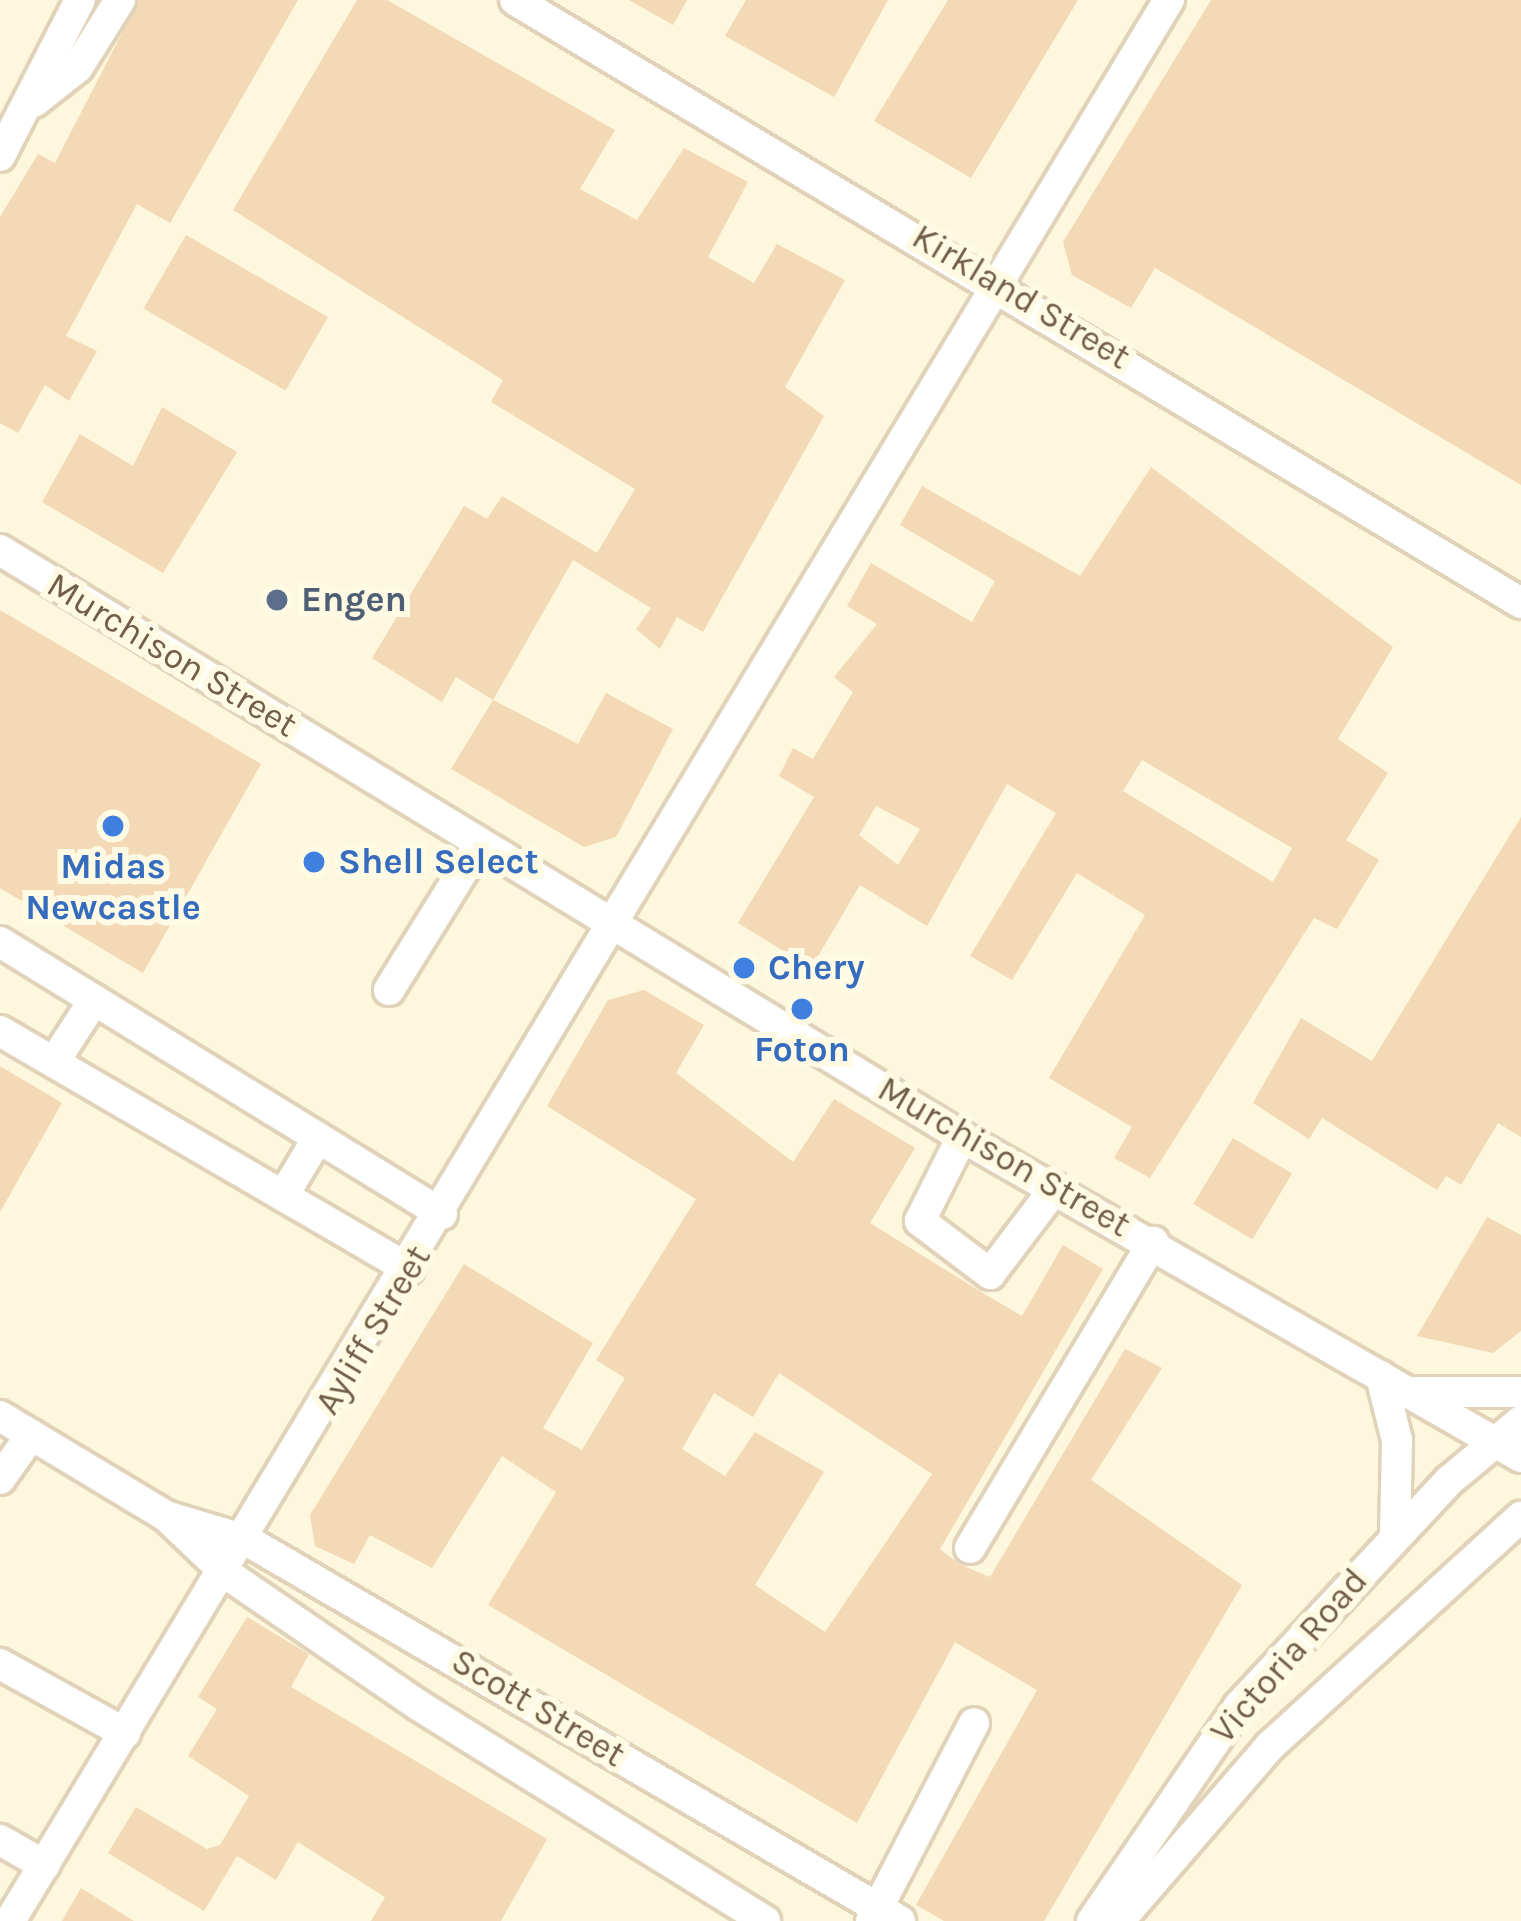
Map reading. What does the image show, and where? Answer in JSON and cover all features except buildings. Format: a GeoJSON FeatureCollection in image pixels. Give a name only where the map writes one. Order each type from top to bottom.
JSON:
{"type":"FeatureCollection","features":[{"type":"Feature","properties":{"kind":"street"},"geometry":{"type":"LineString","coordinates":[[0,156],[34,102],[80,0]]}},
{"type":"Feature","properties":{"kind":"street"},"geometry":{"type":"LineString","coordinates":[[34,102],[78,67],[120,0]]}},
{"type":"Feature","properties":{"kind":"street","name":"Kirkland Street"},"geometry":{"type":"LineString","coordinates":[[515,0],[995,280],[1521,603]]}},
{"type":"Feature","properties":{"kind":"street","name":"Ayliff Street"},"geometry":{"type":"LineString","coordinates":[[10,1921],[227,1574],[618,927],[995,280],[1169,0]]}},
{"type":"Feature","properties":{"kind":"street","name":"Murchison Street"},"geometry":{"type":"LineString","coordinates":[[0,550],[962,1137],[1508,1449]]}},
{"type":"Feature","properties":{"kind":"street"},"geometry":{"type":"LineString","coordinates":[[389,990],[480,843]]}},
{"type":"Feature","properties":{"kind":"street"},"geometry":{"type":"LineString","coordinates":[[0,942],[442,1214]]}},
{"type":"Feature","properties":{"kind":"street"},"geometry":{"type":"LineString","coordinates":[[54,1062],[94,1000]]}},
{"type":"Feature","properties":{"kind":"street"},"geometry":{"type":"LineString","coordinates":[[0,1031],[409,1269]]}},
{"type":"Feature","properties":{"kind":"street"},"geometry":{"type":"LineString","coordinates":[[962,1137],[920,1221],[990,1274],[1055,1188]]}},
{"type":"Feature","properties":{"kind":"street"},"geometry":{"type":"LineString","coordinates":[[283,1196],[318,1138]]}},
{"type":"Feature","properties":{"kind":"street"},"geometry":{"type":"LineString","coordinates":[[970,1548],[1153,1242]]}},
{"type":"Feature","properties":{"kind":"street"},"geometry":{"type":"LineString","coordinates":[[1381,1376],[1397,1440],[1395,1536]]}},
{"type":"Feature","properties":{"kind":"street"},"geometry":{"type":"LineString","coordinates":[[1408,1392],[1521,1391]]}},
{"type":"Feature","properties":{"kind":"street","name":"Scott Street"},"geometry":{"type":"LineString","coordinates":[[0,1416],[166,1516],[227,1574],[765,1921]]}},
{"type":"Feature","properties":{"kind":"street","name":"Victoria Road"},"geometry":{"type":"LineString","coordinates":[[1092,1921],[1239,1706],[1395,1536],[1508,1449],[1521,1421]]}},
{"type":"Feature","properties":{"kind":"street"},"geometry":{"type":"LineString","coordinates":[[0,1479],[31,1435]]}},
{"type":"Feature","properties":{"kind":"street","name":"Scott Street"},"geometry":{"type":"LineString","coordinates":[[166,1516],[246,1540],[884,1917]]}},
{"type":"Feature","properties":{"kind":"street"},"geometry":{"type":"LineString","coordinates":[[1120,1921],[1270,1746],[1521,1517]]}},
{"type":"Feature","properties":{"kind":"street"},"geometry":{"type":"LineString","coordinates":[[340,1650],[367,1610]]}},
{"type":"Feature","properties":{"kind":"street"},"geometry":{"type":"LineString","coordinates":[[0,1668],[31,1678],[125,1733]]}},
{"type":"Feature","properties":{"kind":"street"},"geometry":{"type":"LineString","coordinates":[[884,1917],[974,1723]]}},
{"type":"Feature","properties":{"kind":"street"},"geometry":{"type":"LineString","coordinates":[[0,1840],[44,1865]]}},
{"type":"Feature","properties":{"kind":"place","name":"Engen"},"geometry":{"type":"Point","coordinates":[277,600]}},
{"type":"Feature","properties":{"kind":"place","name":"Midas Newcastle"},"geometry":{"type":"Point","coordinates":[113,826]}},
{"type":"Feature","properties":{"kind":"place","name":"Shell Select"},"geometry":{"type":"Point","coordinates":[314,862]}},
{"type":"Feature","properties":{"kind":"place","name":"Chery"},"geometry":{"type":"Point","coordinates":[744,968]}},
{"type":"Feature","properties":{"kind":"place","name":"Foton"},"geometry":{"type":"Point","coordinates":[802,1009]}}]}
